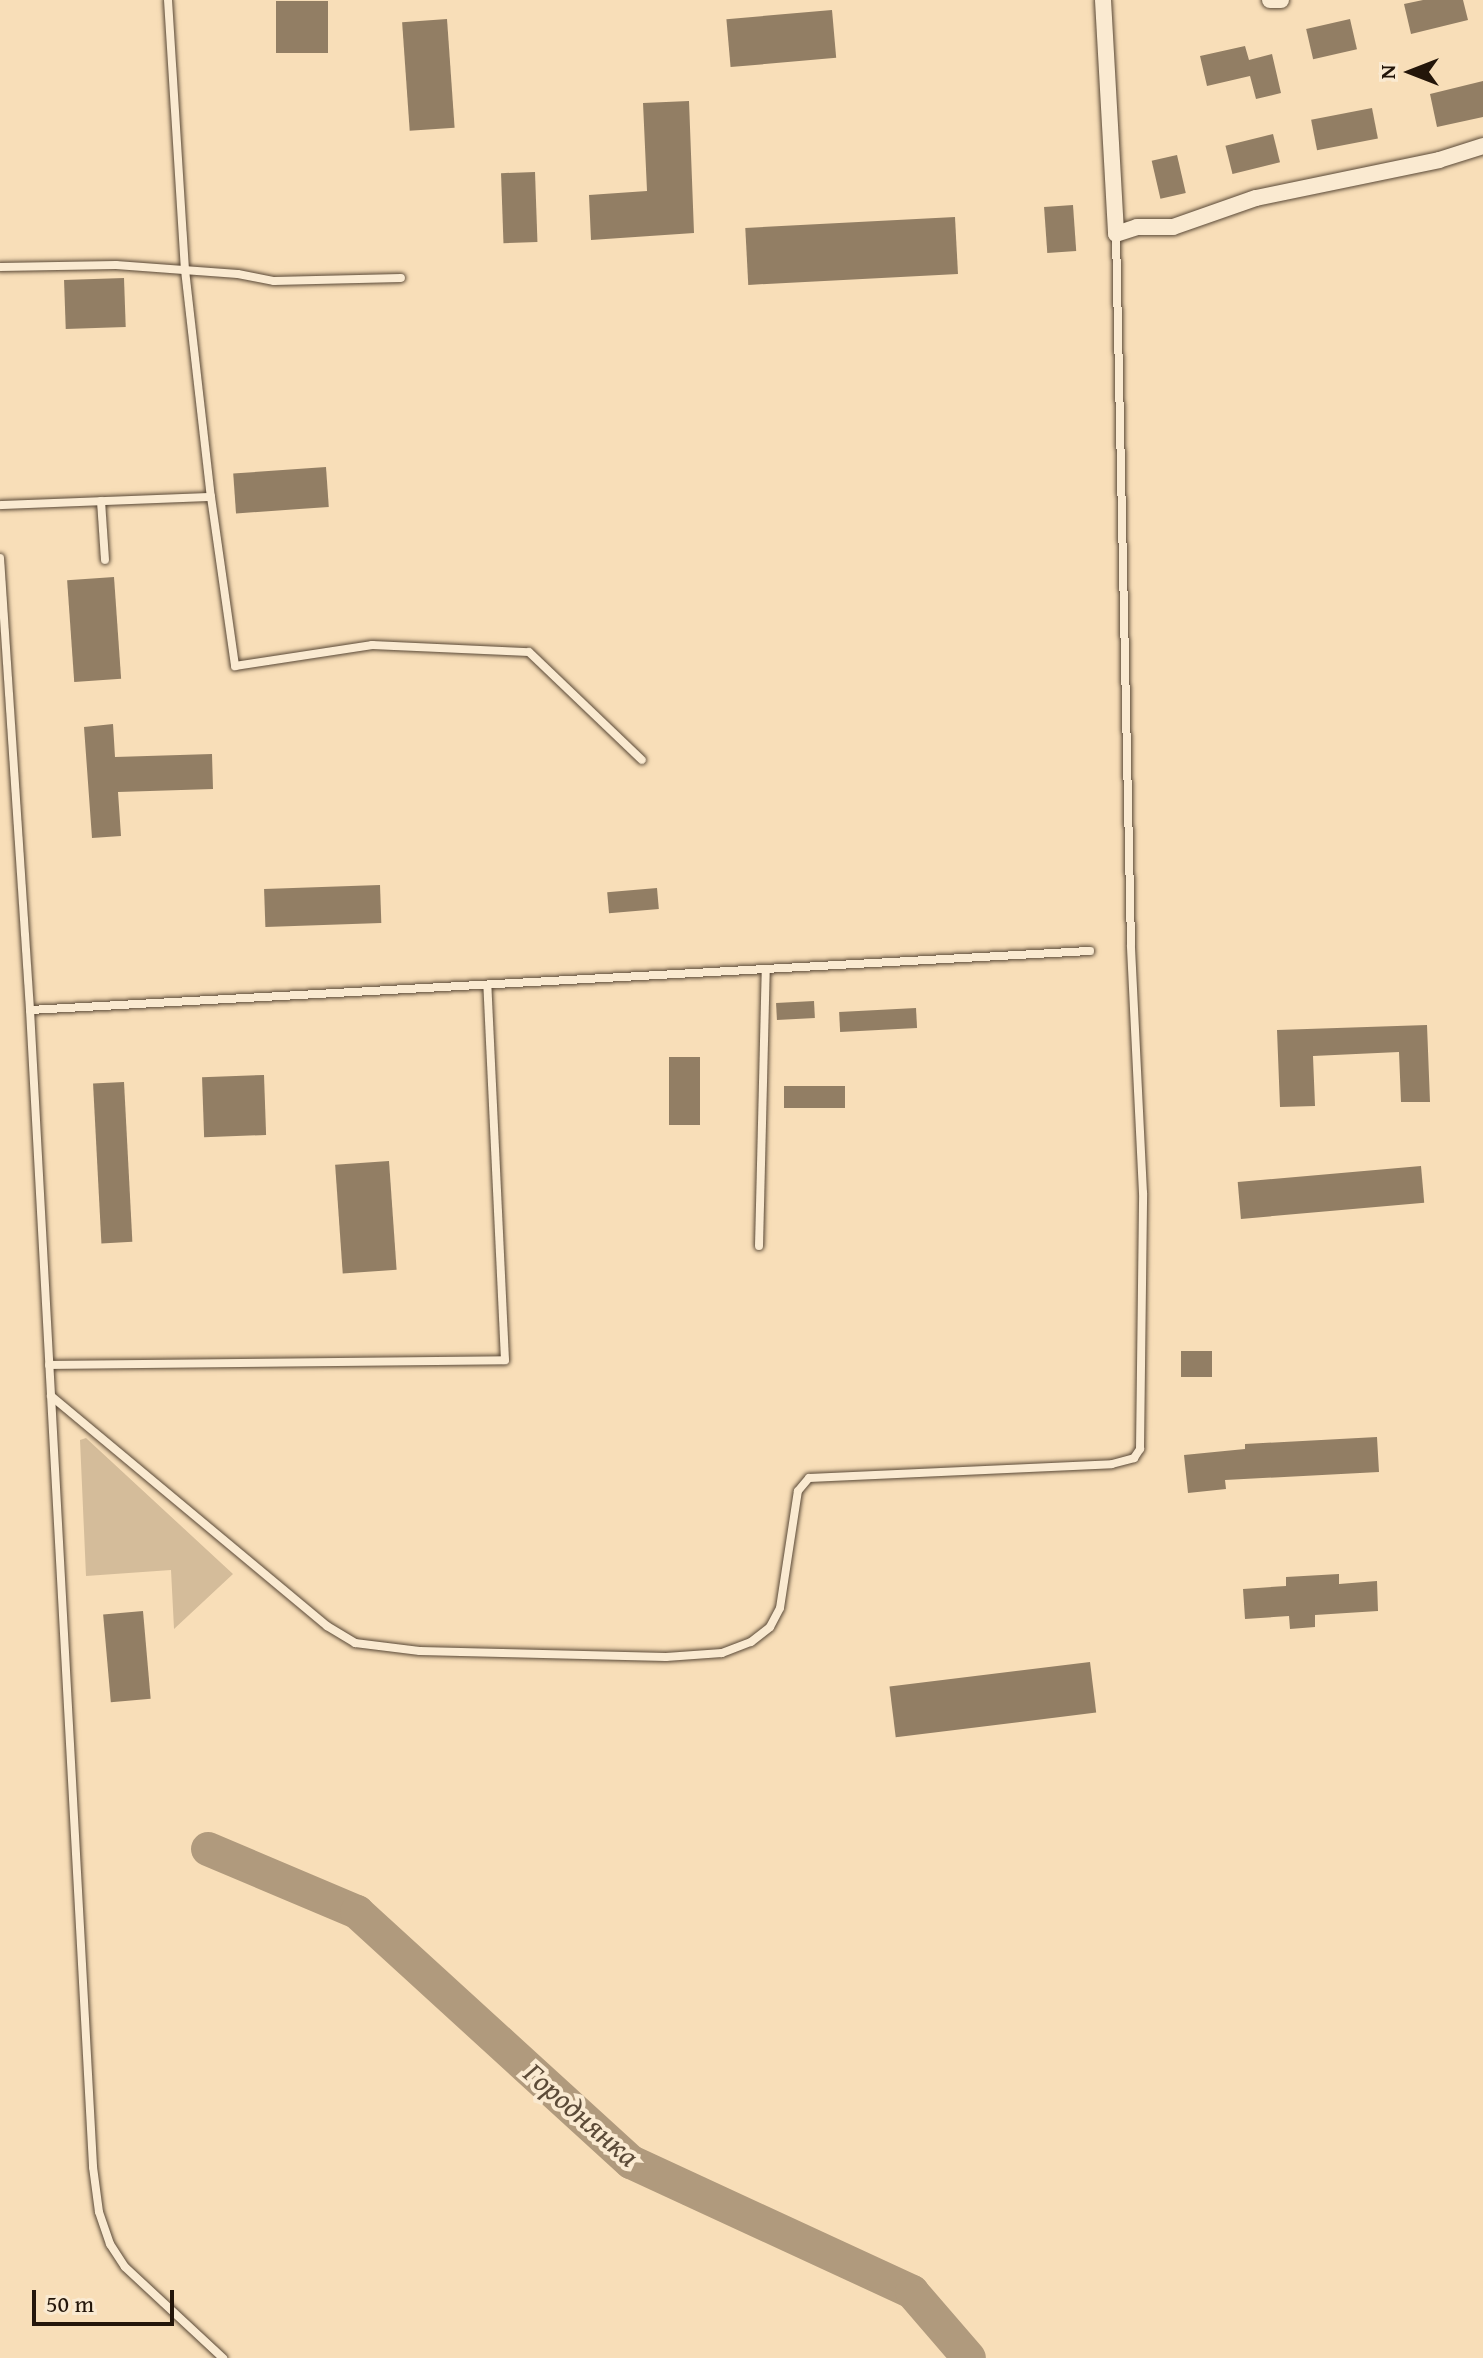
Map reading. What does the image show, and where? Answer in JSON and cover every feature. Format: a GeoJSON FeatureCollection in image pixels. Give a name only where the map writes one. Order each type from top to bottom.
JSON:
{"type":"FeatureCollection","features":[{"type":"Feature","properties":{"kind":"street"},"geometry":{"type":"LineString","coordinates":[[1103,0],[1116,234],[1137,227],[1173,227],[1256,198],[1439,160],[1483,146]]}},
{"type":"Feature","properties":{"kind":"street"},"geometry":{"type":"LineString","coordinates":[[1270,0],[1281,0]]}},
{"type":"Feature","properties":{"kind":"lane"},"geometry":{"type":"LineString","coordinates":[[168,0],[185,270],[211,497],[235,666],[372,645],[529,652],[642,760]]}},
{"type":"Feature","properties":{"kind":"lane"},"geometry":{"type":"LineString","coordinates":[[51,1396],[327,1626],[355,1643],[408,1651],[666,1657],[722,1653],[751,1642],[770,1627],[780,1608],[798,1491],[809,1478],[1112,1464],[1134,1458],[1140,1449],[1143,1193],[1131,945],[1116,234]]}},
{"type":"Feature","properties":{"kind":"lane"},"geometry":{"type":"LineString","coordinates":[[0,267],[116,265],[274,281],[401,278]]}},
{"type":"Feature","properties":{"kind":"lane"},"geometry":{"type":"LineString","coordinates":[[0,505],[211,497]]}},
{"type":"Feature","properties":{"kind":"lane"},"geometry":{"type":"LineString","coordinates":[[101,501],[105,560]]}},
{"type":"Feature","properties":{"kind":"lane"},"geometry":{"type":"LineString","coordinates":[[0,558],[30,1010],[93,2167],[99,2212],[110,2244],[125,2267],[223,2358]]}},
{"type":"Feature","properties":{"kind":"lane"},"geometry":{"type":"LineString","coordinates":[[30,1010],[1090,951]]}},
{"type":"Feature","properties":{"kind":"lane"},"geometry":{"type":"LineString","coordinates":[[759,1246],[766,969]]}},
{"type":"Feature","properties":{"kind":"lane"},"geometry":{"type":"LineString","coordinates":[[49,1365],[505,1360],[487,985]]}},
{"type":"Feature","properties":{"kind":"shaded area"},"geometry":{"type":"Polygon","coordinates":[[[86,1438],[233,1574],[174,1629],[171,1570],[86,1576],[80,1440],[86,1438]]]}},
{"type":"Feature","properties":{"kind":"building"},"geometry":{"type":"Polygon","coordinates":[[[1423,0],[1463,0],[1468,20],[1411,34],[1404,4],[1423,0]]]}},
{"type":"Feature","properties":{"kind":"building"},"geometry":{"type":"Polygon","coordinates":[[[276,1],[328,1],[328,53],[276,53],[276,1]]]}},
{"type":"Feature","properties":{"kind":"building"},"geometry":{"type":"Polygon","coordinates":[[[832,10],[836,58],[731,67],[726,19],[832,10]]]}},
{"type":"Feature","properties":{"kind":"building"},"geometry":{"type":"Polygon","coordinates":[[[447,19],[455,128],[410,131],[402,22],[447,19]]]}},
{"type":"Feature","properties":{"kind":"building"},"geometry":{"type":"Polygon","coordinates":[[[1350,19],[1357,49],[1313,59],[1306,29],[1350,19]]]}},
{"type":"Feature","properties":{"kind":"building"},"geometry":{"type":"Polygon","coordinates":[[[1245,46],[1249,60],[1272,54],[1281,93],[1256,99],[1250,76],[1207,86],[1200,56],[1245,46]]]}},
{"type":"Feature","properties":{"kind":"building"},"geometry":{"type":"Polygon","coordinates":[[[1483,81],[1483,117],[1437,127],[1430,94],[1483,81]]]}},
{"type":"Feature","properties":{"kind":"building"},"geometry":{"type":"Polygon","coordinates":[[[689,101],[694,233],[591,240],[589,195],[647,191],[643,103],[689,101]]]}},
{"type":"Feature","properties":{"kind":"building"},"geometry":{"type":"Polygon","coordinates":[[[1372,108],[1378,138],[1317,150],[1311,120],[1372,108]]]}},
{"type":"Feature","properties":{"kind":"building"},"geometry":{"type":"Polygon","coordinates":[[[1273,134],[1280,162],[1232,174],[1225,146],[1273,134]]]}},
{"type":"Feature","properties":{"kind":"building"},"geometry":{"type":"Polygon","coordinates":[[[1177,155],[1186,193],[1160,199],[1152,161],[1177,155]]]}},
{"type":"Feature","properties":{"kind":"building"},"geometry":{"type":"Polygon","coordinates":[[[535,172],[537,242],[503,243],[501,173],[535,172]]]}},
{"type":"Feature","properties":{"kind":"building"},"geometry":{"type":"Polygon","coordinates":[[[1073,205],[1076,251],[1047,253],[1044,207],[1073,205]]]}},
{"type":"Feature","properties":{"kind":"building"},"geometry":{"type":"Polygon","coordinates":[[[955,217],[958,274],[748,285],[745,228],[955,217]]]}},
{"type":"Feature","properties":{"kind":"building"},"geometry":{"type":"Polygon","coordinates":[[[124,278],[126,327],[66,329],[64,280],[124,278]]]}},
{"type":"Feature","properties":{"kind":"building"},"geometry":{"type":"Polygon","coordinates":[[[326,467],[329,507],[236,513],[233,473],[326,467]]]}},
{"type":"Feature","properties":{"kind":"building"},"geometry":{"type":"Polygon","coordinates":[[[114,577],[121,679],[74,682],[67,580],[114,577]]]}},
{"type":"Feature","properties":{"kind":"building"},"geometry":{"type":"Polygon","coordinates":[[[113,724],[115,757],[212,754],[213,789],[118,792],[121,836],[92,838],[84,727],[113,724]]]}},
{"type":"Feature","properties":{"kind":"building"},"geometry":{"type":"Polygon","coordinates":[[[380,885],[381,923],[265,927],[264,889],[380,885]]]}},
{"type":"Feature","properties":{"kind":"building"},"geometry":{"type":"Polygon","coordinates":[[[657,888],[659,909],[609,913],[607,892],[657,888]]]}},
{"type":"Feature","properties":{"kind":"building"},"geometry":{"type":"Polygon","coordinates":[[[814,1001],[815,1018],[777,1020],[776,1003],[814,1001]]]}},
{"type":"Feature","properties":{"kind":"building"},"geometry":{"type":"Polygon","coordinates":[[[916,1008],[917,1028],[840,1032],[839,1012],[916,1008]]]}},
{"type":"Feature","properties":{"kind":"building"},"geometry":{"type":"Polygon","coordinates":[[[1427,1025],[1430,1102],[1401,1102],[1399,1052],[1313,1056],[1315,1106],[1280,1107],[1277,1030],[1427,1025]]]}},
{"type":"Feature","properties":{"kind":"building"},"geometry":{"type":"Polygon","coordinates":[[[669,1057],[700,1057],[700,1125],[669,1125],[669,1057]]]}},
{"type":"Feature","properties":{"kind":"building"},"geometry":{"type":"Polygon","coordinates":[[[264,1075],[266,1135],[204,1137],[202,1077],[264,1075]]]}},
{"type":"Feature","properties":{"kind":"building"},"geometry":{"type":"Polygon","coordinates":[[[124,1082],[132,1242],[101,1243],[93,1084],[124,1082]]]}},
{"type":"Feature","properties":{"kind":"building"},"geometry":{"type":"Polygon","coordinates":[[[784,1086],[845,1086],[845,1108],[784,1108],[784,1086]]]}},
{"type":"Feature","properties":{"kind":"building"},"geometry":{"type":"Polygon","coordinates":[[[389,1161],[397,1270],[343,1274],[335,1165],[389,1161]]]}},
{"type":"Feature","properties":{"kind":"building"},"geometry":{"type":"Polygon","coordinates":[[[1421,1166],[1424,1203],[1241,1219],[1238,1182],[1421,1166]]]}},
{"type":"Feature","properties":{"kind":"building"},"geometry":{"type":"Polygon","coordinates":[[[1181,1351],[1212,1351],[1212,1377],[1181,1377],[1181,1351]]]}},
{"type":"Feature","properties":{"kind":"building"},"geometry":{"type":"Polygon","coordinates":[[[1377,1437],[1379,1472],[1225,1480],[1226,1489],[1188,1493],[1184,1455],[1245,1449],[1245,1444],[1377,1437]]]}},
{"type":"Feature","properties":{"kind":"building"},"geometry":{"type":"Polygon","coordinates":[[[1339,1574],[1339,1584],[1377,1581],[1378,1611],[1315,1615],[1315,1627],[1290,1629],[1289,1616],[1245,1619],[1243,1589],[1286,1586],[1286,1577],[1339,1574]]]}},
{"type":"Feature","properties":{"kind":"building"},"geometry":{"type":"Polygon","coordinates":[[[143,1611],[151,1699],[111,1702],[103,1614],[143,1611]]]}},
{"type":"Feature","properties":{"kind":"building"},"geometry":{"type":"Polygon","coordinates":[[[1090,1662],[1096,1713],[896,1737],[890,1687],[1090,1662]]]}},
{"type":"Feature","properties":{"kind":"waterway","name":"Городнянка"},"geometry":{"type":"LineString","coordinates":[[208,1849],[357,1912],[631,2162],[912,2292],[969,2358]]}}]}
